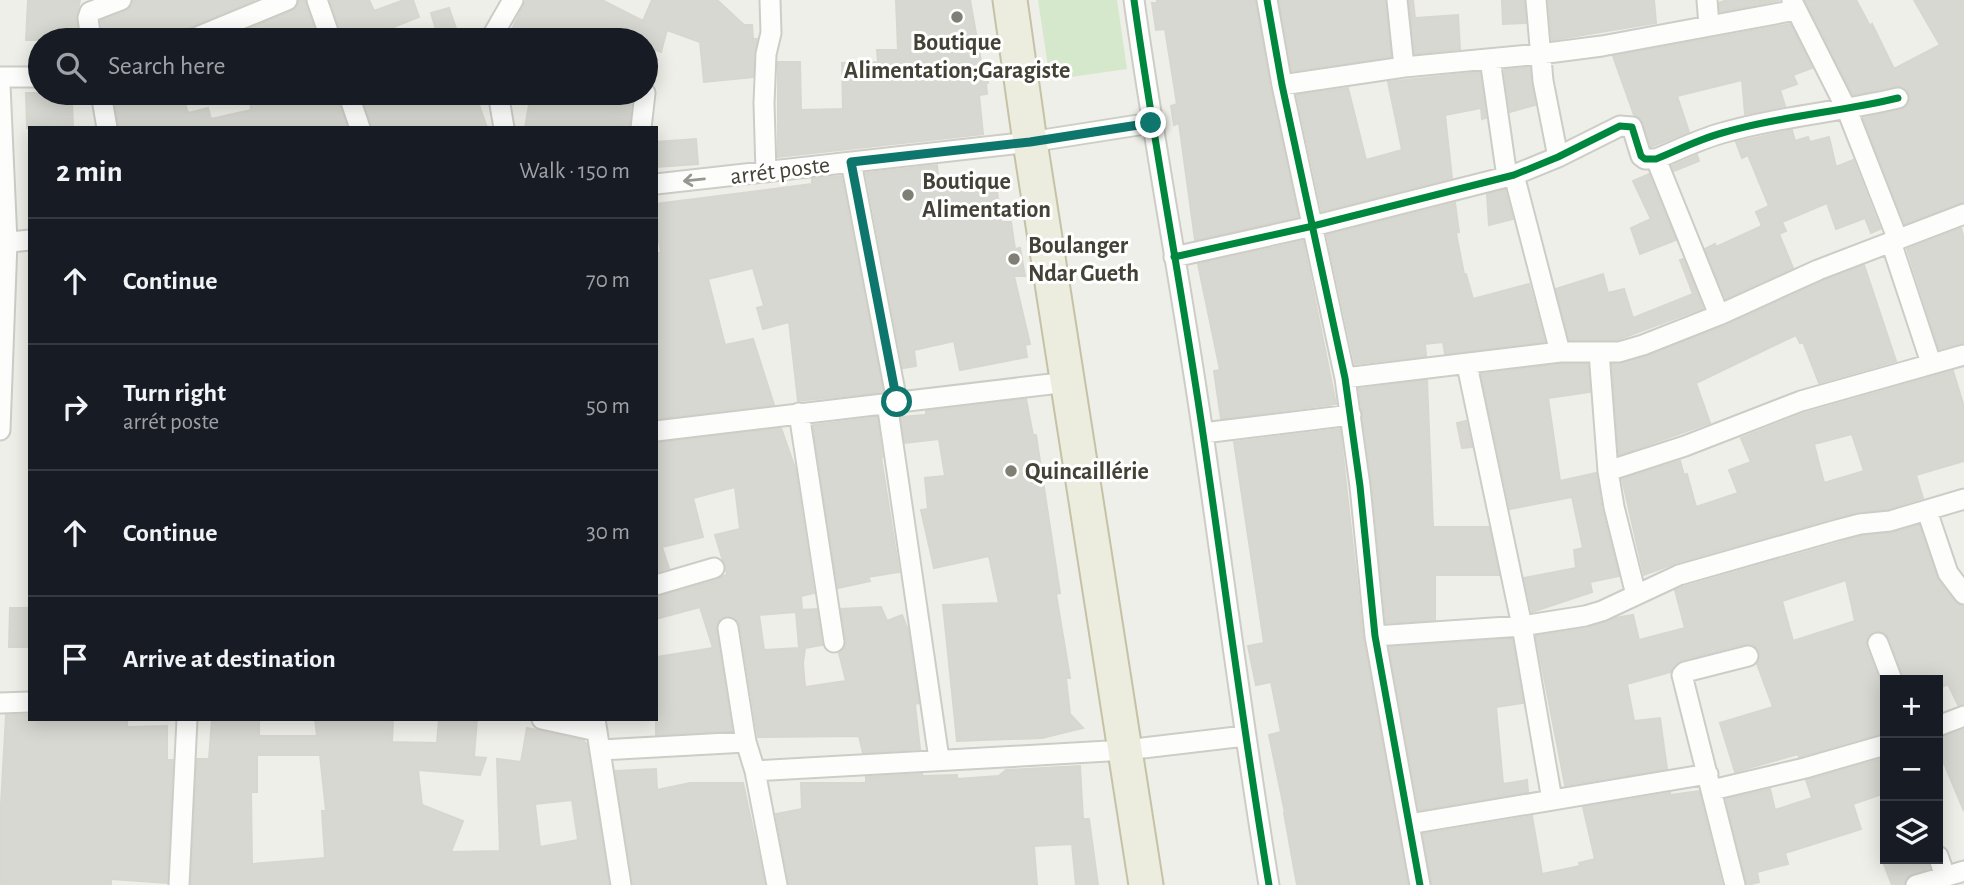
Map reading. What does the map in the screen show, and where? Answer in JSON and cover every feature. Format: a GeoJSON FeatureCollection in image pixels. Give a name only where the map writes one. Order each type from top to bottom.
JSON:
{"type":"FeatureCollection","features":[{"type":"Feature","properties":{"kind":"highway"},"geometry":{"type":"LineString","coordinates":[[1010,0],[1146,885]]}},
{"type":"Feature","properties":{"kind":"street"},"geometry":{"type":"LineString","coordinates":[[89,28],[90,12],[121,0]]}},
{"type":"Feature","properties":{"kind":"street"},"geometry":{"type":"LineString","coordinates":[[219,28],[288,0]]}},
{"type":"Feature","properties":{"kind":"street"},"geometry":{"type":"LineString","coordinates":[[317,0],[327,28]]}},
{"type":"Feature","properties":{"kind":"street"},"geometry":{"type":"LineString","coordinates":[[498,28],[513,0]]}},
{"type":"Feature","properties":{"kind":"street"},"geometry":{"type":"LineString","coordinates":[[766,172],[764,103],[766,54],[771,33],[770,0]]}},
{"type":"Feature","properties":{"kind":"street"},"geometry":{"type":"LineString","coordinates":[[1134,0],[1151,123],[1203,433],[1245,736],[1269,885]]}},
{"type":"Feature","properties":{"kind":"street"},"geometry":{"type":"LineString","coordinates":[[1266,0],[1345,378],[1375,636],[1420,885]]}},
{"type":"Feature","properties":{"kind":"street"},"geometry":{"type":"LineString","coordinates":[[1397,0],[1404,67]]}},
{"type":"Feature","properties":{"kind":"street"},"geometry":{"type":"LineString","coordinates":[[1536,0],[1540,54],[1558,157]]}},
{"type":"Feature","properties":{"kind":"street"},"geometry":{"type":"LineString","coordinates":[[1707,0],[1709,26]]}},
{"type":"Feature","properties":{"kind":"street"},"geometry":{"type":"LineString","coordinates":[[1282,85],[1404,67],[1540,54],[1625,42],[1709,26],[1794,5],[1847,110],[1895,241],[1931,363]]}},
{"type":"Feature","properties":{"kind":"street"},"geometry":{"type":"LineString","coordinates":[[1490,59],[1511,176],[1560,352]]}},
{"type":"Feature","properties":{"kind":"street"},"geometry":{"type":"LineString","coordinates":[[0,77],[28,76]]}},
{"type":"Feature","properties":{"kind":"street"},"geometry":{"type":"LineString","coordinates":[[0,85],[3,242],[0,430]]}},
{"type":"Feature","properties":{"kind":"street"},"geometry":{"type":"LineString","coordinates":[[1174,257],[1312,226],[1511,176],[1626,125],[1632,127],[1642,156],[1645,159],[1656,159],[1720,133],[1794,116],[1847,110],[1898,98]]}},
{"type":"Feature","properties":{"kind":"street"},"geometry":{"type":"LineString","coordinates":[[103,105],[107,126]]}},
{"type":"Feature","properties":{"kind":"street"},"geometry":{"type":"LineString","coordinates":[[352,105],[358,126]]}},
{"type":"Feature","properties":{"kind":"street"},"geometry":{"type":"LineString","coordinates":[[501,105],[504,126]]}},
{"type":"Feature","properties":{"kind":"street"},"geometry":{"type":"LineString","coordinates":[[642,126],[644,105]]}},
{"type":"Feature","properties":{"kind":"street","name":"arrét poste"},"geometry":{"type":"LineString","coordinates":[[658,184],[1030,142],[1151,123]]}},
{"type":"Feature","properties":{"kind":"street"},"geometry":{"type":"LineString","coordinates":[[1656,159],[1719,315]]}},
{"type":"Feature","properties":{"kind":"street"},"geometry":{"type":"LineString","coordinates":[[851,162],[892,402],[939,759]]}},
{"type":"Feature","properties":{"kind":"street"},"geometry":{"type":"LineString","coordinates":[[1345,378],[1560,352],[1619,352],[1719,315],[1818,270],[1964,214]]}},
{"type":"Feature","properties":{"kind":"street"},"geometry":{"type":"LineString","coordinates":[[3,242],[28,240]]}},
{"type":"Feature","properties":{"kind":"street"},"geometry":{"type":"LineString","coordinates":[[1599,352],[1608,471],[1624,555],[1636,595]]}},
{"type":"Feature","properties":{"kind":"street"},"geometry":{"type":"LineString","coordinates":[[1608,471],[1685,446],[1801,401],[1964,355]]}},
{"type":"Feature","properties":{"kind":"street"},"geometry":{"type":"LineString","coordinates":[[1467,365],[1522,626],[1552,800]]}},
{"type":"Feature","properties":{"kind":"street"},"geometry":{"type":"LineString","coordinates":[[658,431],[1068,382]]}},
{"type":"Feature","properties":{"kind":"street"},"geometry":{"type":"LineString","coordinates":[[799,413],[834,642]]}},
{"type":"Feature","properties":{"kind":"street"},"geometry":{"type":"LineString","coordinates":[[1203,433],[1351,415]]}},
{"type":"Feature","properties":{"kind":"street"},"geometry":{"type":"LineString","coordinates":[[1375,636],[1522,626],[1585,616],[1679,575],[1849,527],[1890,521],[1964,499]]}},
{"type":"Feature","properties":{"kind":"street"},"geometry":{"type":"LineString","coordinates":[[1927,511],[1948,573],[1964,594]]}},
{"type":"Feature","properties":{"kind":"street"},"geometry":{"type":"LineString","coordinates":[[658,584],[714,568]]}},
{"type":"Feature","properties":{"kind":"street"},"geometry":{"type":"LineString","coordinates":[[728,628],[746,742],[755,771],[776,885]]}},
{"type":"Feature","properties":{"kind":"street"},"geometry":{"type":"LineString","coordinates":[[1878,643],[1890,675]]}},
{"type":"Feature","properties":{"kind":"street"},"geometry":{"type":"LineString","coordinates":[[1735,885],[1682,675],[1748,656]]}},
{"type":"Feature","properties":{"kind":"street"},"geometry":{"type":"LineString","coordinates":[[0,703],[28,702]]}},
{"type":"Feature","properties":{"kind":"street"},"geometry":{"type":"LineString","coordinates":[[1943,724],[1964,716]]}},
{"type":"Feature","properties":{"kind":"street"},"geometry":{"type":"LineString","coordinates":[[179,885],[187,721]]}},
{"type":"Feature","properties":{"kind":"street"},"geometry":{"type":"LineString","coordinates":[[550,721],[598,733],[746,742]]}},
{"type":"Feature","properties":{"kind":"street"},"geometry":{"type":"LineString","coordinates":[[598,733],[621,885]]}},
{"type":"Feature","properties":{"kind":"street"},"geometry":{"type":"LineString","coordinates":[[755,771],[1126,750],[1245,736]]}},
{"type":"Feature","properties":{"kind":"street"},"geometry":{"type":"LineString","coordinates":[[1409,824],[1552,800],[1710,782],[1880,746]]}},
{"type":"Feature","properties":{"kind":"street"},"geometry":{"type":"LineString","coordinates":[[1916,885],[1955,874]]}},
{"type":"Feature","properties":{"kind":"green space"},"geometry":{"type":"Polygon","coordinates":[[[1038,0],[1117,0],[1127,69],[1050,80],[1038,0]]]}},
{"type":"Feature","properties":{"kind":"building"},"geometry":{"type":"Polygon","coordinates":[[[28,0],[80,0],[76,19],[77,28],[28,28],[26,40],[28,0]]]}},
{"type":"Feature","properties":{"kind":"building"},"geometry":{"type":"Polygon","coordinates":[[[133,0],[255,0],[187,28],[102,28],[101,21],[126,11],[133,5],[133,0]]]}},
{"type":"Feature","properties":{"kind":"building"},"geometry":{"type":"Polygon","coordinates":[[[299,0],[305,0],[314,28],[251,28],[292,11],[299,0]]]}},
{"type":"Feature","properties":{"kind":"building"},"geometry":{"type":"Polygon","coordinates":[[[330,0],[369,0],[374,11],[404,0],[413,0],[419,17],[391,28],[339,28],[330,0]]]}},
{"type":"Feature","properties":{"kind":"building"},"geometry":{"type":"Polygon","coordinates":[[[526,0],[602,0],[643,21],[652,0],[717,0],[744,25],[752,25],[753,39],[757,39],[753,77],[704,82],[700,42],[667,30],[661,52],[658,51],[658,28],[513,28],[526,0]]]}},
{"type":"Feature","properties":{"kind":"building"},"geometry":{"type":"Polygon","coordinates":[[[896,0],[970,0],[981,61],[986,61],[987,94],[979,95],[983,134],[778,157],[778,62],[800,62],[801,110],[843,109],[842,63],[878,62],[877,50],[898,50],[896,0]]]}},
{"type":"Feature","properties":{"kind":"building"},"geometry":{"type":"Polygon","coordinates":[[[1157,0],[1255,0],[1270,87],[1298,217],[1195,240],[1179,123],[1174,125],[1171,106],[1177,104],[1165,29],[1156,30],[1152,3],[1157,3],[1157,0]]]}},
{"type":"Feature","properties":{"kind":"building"},"geometry":{"type":"Polygon","coordinates":[[[1279,0],[1385,0],[1391,57],[1292,71],[1279,0]]]}},
{"type":"Feature","properties":{"kind":"building"},"geometry":{"type":"Polygon","coordinates":[[[1409,0],[1413,0],[1415,18],[1458,15],[1460,49],[1415,54],[1409,0]]]}},
{"type":"Feature","properties":{"kind":"building"},"geometry":{"type":"Polygon","coordinates":[[[1502,0],[1524,0],[1526,23],[1503,24],[1502,0]]]}},
{"type":"Feature","properties":{"kind":"building"},"geometry":{"type":"Polygon","coordinates":[[[1548,0],[1654,0],[1656,23],[1552,40],[1548,0]]]}},
{"type":"Feature","properties":{"kind":"building"},"geometry":{"type":"Polygon","coordinates":[[[1727,0],[1780,0],[1720,12],[1719,3],[1727,0]]]}},
{"type":"Feature","properties":{"kind":"building"},"geometry":{"type":"Polygon","coordinates":[[[1805,0],[1856,0],[1870,26],[1872,24],[1894,69],[1940,45],[1914,0],[1964,0],[1964,202],[1905,224],[1863,118],[1901,110],[1909,102],[1910,95],[1907,89],[1896,86],[1853,95],[1805,0]]]}},
{"type":"Feature","properties":{"kind":"building"},"geometry":{"type":"Polygon","coordinates":[[[449,8],[456,28],[435,28],[431,13],[449,8]]]}},
{"type":"Feature","properties":{"kind":"building"},"geometry":{"type":"Polygon","coordinates":[[[1790,24],[1812,68],[1793,75],[1797,84],[1780,90],[1785,106],[1745,114],[1742,80],[1677,96],[1689,132],[1651,147],[1643,123],[1634,115],[1613,56],[1790,24]]]}},
{"type":"Feature","properties":{"kind":"building"},"geometry":{"type":"Polygon","coordinates":[[[1530,67],[1535,105],[1510,112],[1504,70],[1530,67]]]}},
{"type":"Feature","properties":{"kind":"building"},"geometry":{"type":"Polygon","coordinates":[[[1480,72],[1486,118],[1482,119],[1481,108],[1445,115],[1452,178],[1322,211],[1297,95],[1348,88],[1366,160],[1402,150],[1388,82],[1480,72]]]}},
{"type":"Feature","properties":{"kind":"building"},"geometry":{"type":"Polygon","coordinates":[[[26,93],[28,105],[72,105],[73,126],[27,128],[26,93]]]}},
{"type":"Feature","properties":{"kind":"building"},"geometry":{"type":"Polygon","coordinates":[[[115,105],[186,105],[188,113],[208,108],[211,119],[251,110],[251,105],[340,105],[346,126],[119,126],[115,105]]]}},
{"type":"Feature","properties":{"kind":"building"},"geometry":{"type":"Polygon","coordinates":[[[365,105],[479,105],[486,126],[371,126],[365,105]]]}},
{"type":"Feature","properties":{"kind":"building"},"geometry":{"type":"Polygon","coordinates":[[[529,105],[631,105],[629,126],[525,126],[529,105]]]}},
{"type":"Feature","properties":{"kind":"building"},"geometry":{"type":"Polygon","coordinates":[[[1792,130],[1795,141],[1808,137],[1810,142],[1829,137],[1836,167],[1853,160],[1880,229],[1871,233],[1865,218],[1836,229],[1827,203],[1782,222],[1786,231],[1779,234],[1793,268],[1726,299],[1705,249],[1715,244],[1716,247],[1762,226],[1756,212],[1769,206],[1748,155],[1742,158],[1736,142],[1792,130]]]}},
{"type":"Feature","properties":{"kind":"building"},"geometry":{"type":"Polygon","coordinates":[[[696,139],[698,164],[658,167],[658,142],[696,139]]]}},
{"type":"Feature","properties":{"kind":"building"},"geometry":{"type":"Polygon","coordinates":[[[1697,155],[1699,161],[1674,171],[1672,166],[1697,155]]]}},
{"type":"Feature","properties":{"kind":"building"},"geometry":{"type":"Polygon","coordinates":[[[937,165],[939,184],[958,182],[959,188],[996,183],[1001,222],[1011,222],[1015,249],[1020,248],[1025,276],[1014,276],[1030,344],[1025,345],[1027,357],[960,370],[954,341],[914,350],[916,366],[903,368],[866,173],[937,165]]]}},
{"type":"Feature","properties":{"kind":"building"},"geometry":{"type":"Polygon","coordinates":[[[1649,174],[1676,240],[1640,254],[1631,228],[1651,219],[1633,181],[1649,174]]]}},
{"type":"Feature","properties":{"kind":"building"},"geometry":{"type":"Polygon","coordinates":[[[841,176],[883,392],[798,401],[789,322],[763,329],[757,308],[764,306],[753,268],[708,279],[725,345],[753,339],[774,405],[658,419],[658,253],[661,253],[658,204],[812,184],[812,179],[841,176]]]}},
{"type":"Feature","properties":{"kind":"building"},"geometry":{"type":"Polygon","coordinates":[[[1505,190],[1513,219],[1489,225],[1487,194],[1505,190]]]}},
{"type":"Feature","properties":{"kind":"building"},"geometry":{"type":"Polygon","coordinates":[[[1455,203],[1459,232],[1456,233],[1464,274],[1473,299],[1529,284],[1545,342],[1445,354],[1443,342],[1425,344],[1426,356],[1355,364],[1327,235],[1455,203]]]}},
{"type":"Feature","properties":{"kind":"building"},"geometry":{"type":"Polygon","coordinates":[[[1961,228],[1964,239],[1964,343],[1939,349],[1907,249],[1961,228]]]}},
{"type":"Feature","properties":{"kind":"building"},"geometry":{"type":"Polygon","coordinates":[[[1303,241],[1336,404],[1221,419],[1214,371],[1220,370],[1198,264],[1303,241]]]}},
{"type":"Feature","properties":{"kind":"building"},"geometry":{"type":"Polygon","coordinates":[[[1683,259],[1703,308],[1617,340],[1569,340],[1556,289],[1603,274],[1608,293],[1624,289],[1633,318],[1693,294],[1680,260],[1683,259]]]}},
{"type":"Feature","properties":{"kind":"building"},"geometry":{"type":"Polygon","coordinates":[[[1864,265],[1896,361],[1819,383],[1803,342],[1800,343],[1796,335],[1696,383],[1710,423],[1619,455],[1612,364],[1647,356],[1724,326],[1864,265]]]}},
{"type":"Feature","properties":{"kind":"building"},"geometry":{"type":"Polygon","coordinates":[[[1561,364],[1588,364],[1590,392],[1548,398],[1560,481],[1596,473],[1602,510],[1619,576],[1590,582],[1592,592],[1532,612],[1524,578],[1576,568],[1574,550],[1583,548],[1572,497],[1510,509],[1481,374],[1561,364]]]}},
{"type":"Feature","properties":{"kind":"building"},"geometry":{"type":"Polygon","coordinates":[[[1953,371],[1964,407],[1964,461],[1916,475],[1923,498],[1888,509],[1834,518],[1676,563],[1644,575],[1622,479],[1680,461],[1684,475],[1687,474],[1696,507],[1738,493],[1729,470],[1751,462],[1741,438],[1805,413],[1953,371]],[[1852,434],[1814,444],[1824,483],[1864,471],[1852,434]]]}},
{"type":"Feature","properties":{"kind":"building"},"geometry":{"type":"Polygon","coordinates":[[[1427,380],[1433,527],[1489,527],[1499,575],[1435,575],[1435,620],[1386,623],[1359,389],[1427,380]]]}},
{"type":"Feature","properties":{"kind":"building"},"geometry":{"type":"Polygon","coordinates":[[[1026,399],[1033,435],[1036,435],[1060,593],[1056,594],[1070,678],[1066,678],[1070,714],[1083,728],[1042,738],[957,741],[943,605],[999,603],[989,556],[934,568],[921,510],[928,509],[925,478],[945,476],[939,439],[905,443],[901,417],[926,415],[926,411],[1026,399]]]}},
{"type":"Feature","properties":{"kind":"building"},"geometry":{"type":"Polygon","coordinates":[[[877,417],[899,572],[868,577],[870,581],[838,588],[813,425],[877,417]]]}},
{"type":"Feature","properties":{"kind":"building"},"geometry":{"type":"Polygon","coordinates":[[[1466,421],[1472,447],[1462,448],[1457,423],[1466,421]]]}},
{"type":"Feature","properties":{"kind":"building"},"geometry":{"type":"Polygon","coordinates":[[[781,428],[795,468],[814,593],[801,596],[802,610],[817,609],[822,645],[805,648],[805,687],[846,681],[839,653],[845,647],[846,641],[841,609],[881,607],[887,621],[902,615],[908,630],[919,703],[915,704],[920,749],[863,753],[859,736],[758,737],[740,626],[737,620],[727,616],[720,619],[716,630],[732,731],[656,735],[658,657],[713,648],[700,607],[658,618],[658,596],[717,580],[727,574],[715,535],[740,529],[735,487],[693,498],[703,537],[662,547],[669,568],[658,571],[658,443],[781,428]],[[796,612],[759,615],[764,650],[799,648],[796,612]]]}},
{"type":"Feature","properties":{"kind":"building"},"geometry":{"type":"Polygon","coordinates":[[[1340,429],[1363,638],[1408,885],[1297,885],[1269,735],[1281,732],[1271,682],[1256,685],[1248,646],[1264,643],[1234,442],[1340,429]]]}},
{"type":"Feature","properties":{"kind":"building"},"geometry":{"type":"Polygon","coordinates":[[[1919,525],[1938,580],[1955,602],[1964,606],[1964,704],[1958,705],[1948,684],[1943,686],[1943,675],[1902,675],[1889,638],[1885,633],[1874,631],[1868,636],[1866,647],[1880,682],[1880,734],[1735,772],[1720,723],[1773,707],[1757,664],[1760,652],[1752,644],[1745,644],[1682,660],[1670,672],[1627,684],[1634,721],[1660,718],[1667,769],[1565,785],[1536,636],[1587,628],[1633,615],[1639,640],[1685,628],[1675,590],[1862,536],[1891,533],[1919,525]],[[1846,580],[1782,601],[1793,641],[1855,621],[1846,580]]]}},
{"type":"Feature","properties":{"kind":"building"},"geometry":{"type":"Polygon","coordinates":[[[10,608],[28,608],[28,647],[9,647],[10,608]]]}},
{"type":"Feature","properties":{"kind":"building"},"geometry":{"type":"Polygon","coordinates":[[[1512,639],[1523,703],[1496,707],[1503,784],[1527,780],[1528,792],[1419,810],[1389,647],[1512,639]]]}},
{"type":"Feature","properties":{"kind":"building"},"geometry":{"type":"Polygon","coordinates":[[[6,715],[28,715],[28,721],[127,721],[127,727],[167,726],[167,760],[173,760],[167,883],[111,879],[111,885],[0,885],[6,715]]]}},
{"type":"Feature","properties":{"kind":"building"},"geometry":{"type":"Polygon","coordinates":[[[212,721],[259,721],[259,736],[317,736],[315,721],[393,721],[392,742],[437,743],[439,721],[477,721],[474,757],[486,758],[480,775],[418,770],[422,805],[463,821],[451,852],[500,851],[497,759],[521,762],[527,728],[583,740],[587,745],[609,885],[191,885],[197,759],[209,759],[212,721]],[[257,755],[257,792],[251,792],[252,864],[325,858],[322,811],[326,811],[320,755],[257,755]],[[572,800],[535,804],[540,847],[578,840],[572,800]]]}},
{"type":"Feature","properties":{"kind":"building"},"geometry":{"type":"Polygon","coordinates":[[[1964,729],[1964,811],[1943,761],[1943,736],[1964,729]]]}},
{"type":"Feature","properties":{"kind":"building"},"geometry":{"type":"Polygon","coordinates":[[[1880,759],[1880,795],[1853,804],[1861,829],[1785,853],[1788,864],[1757,872],[1759,882],[1747,885],[1726,799],[1770,789],[1775,810],[1812,798],[1806,780],[1880,759]]]}},
{"type":"Feature","properties":{"kind":"building"},"geometry":{"type":"Polygon","coordinates":[[[1080,766],[1083,819],[1089,819],[1098,885],[1076,885],[1072,844],[1034,846],[1037,885],[789,885],[776,814],[802,809],[801,783],[866,783],[866,777],[922,774],[957,775],[957,779],[999,776],[1006,770],[1080,766]]]}},
{"type":"Feature","properties":{"kind":"building"},"geometry":{"type":"Polygon","coordinates":[[[656,769],[657,790],[690,783],[743,783],[765,885],[633,885],[615,771],[656,769]]]}},
{"type":"Feature","properties":{"kind":"building"},"geometry":{"type":"Polygon","coordinates":[[[1699,791],[1722,885],[1432,885],[1423,834],[1532,816],[1542,874],[1580,866],[1579,863],[1595,859],[1583,807],[1699,791]]]}},
{"type":"Feature","properties":{"kind":"building"},"geometry":{"type":"Polygon","coordinates":[[[1884,864],[1928,864],[1929,868],[1908,876],[1904,885],[1892,885],[1884,864]]]}},
{"type":"Feature","properties":{"kind":"cycle path"},"geometry":{"type":"LineString","coordinates":[[1134,0],[1195,380],[1269,885]]}},
{"type":"Feature","properties":{"kind":"cycle path"},"geometry":{"type":"LineString","coordinates":[[1267,0],[1282,85],[1345,378],[1360,486],[1375,636],[1420,885]]}},
{"type":"Feature","properties":{"kind":"cycle path"},"geometry":{"type":"LineString","coordinates":[[1174,257],[1313,226],[1514,175],[1558,157],[1620,126],[1632,127],[1641,156],[1645,159],[1656,159],[1706,138],[1744,127],[1898,98]]}},
{"type":"Feature","properties":{"kind":"place","name":"Boutique Alimentation;Garagiste"},"geometry":{"type":"Point","coordinates":[957,17]}},
{"type":"Feature","properties":{"kind":"place","name":"Boutique Alimentation"},"geometry":{"type":"Point","coordinates":[908,195]}},
{"type":"Feature","properties":{"kind":"place","name":"Boulanger Ndar Gueth"},"geometry":{"type":"Point","coordinates":[1014,259]}},
{"type":"Feature","properties":{"kind":"place","name":"Quincaillérie"},"geometry":{"type":"Point","coordinates":[1011,471]}},
{"type":"Feature","properties":{"kind":"route"},"geometry":{"type":"LineString","coordinates":[[897,402],[851,162],[1030,142],[1151,123]]}}]}
